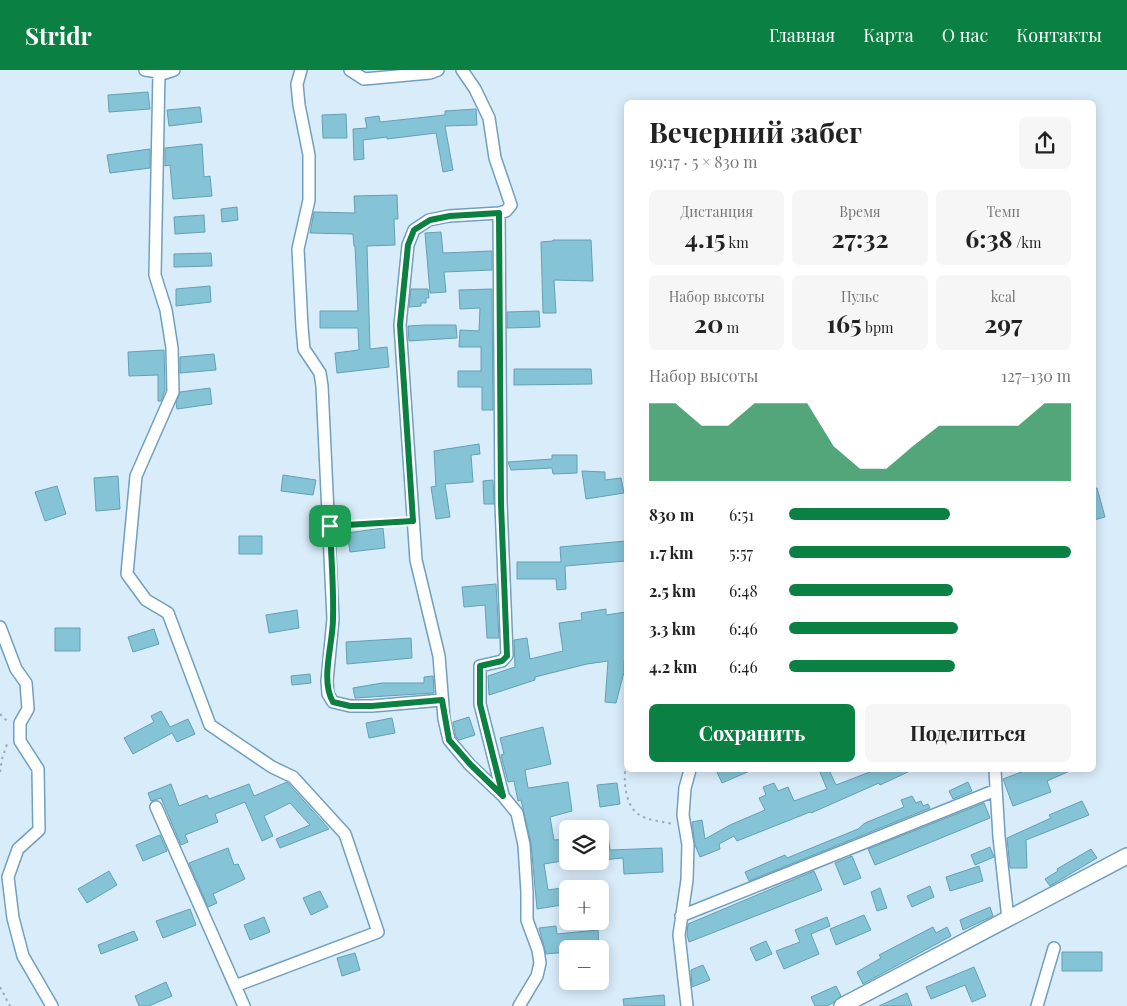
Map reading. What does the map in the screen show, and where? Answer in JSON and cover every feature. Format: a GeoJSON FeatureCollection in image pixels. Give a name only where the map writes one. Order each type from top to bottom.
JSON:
{"type":"FeatureCollection","features":[{"type":"Feature","properties":{"kind":"street"},"geometry":{"type":"LineString","coordinates":[[145,70],[165,73],[174,70]]}},
{"type":"Feature","properties":{"kind":"street"},"geometry":{"type":"LineString","coordinates":[[301,70],[297,84],[299,105],[309,154],[309,200],[298,249],[304,349],[320,373],[330,526],[333,618],[327,680],[328,694],[333,702],[350,706],[442,700]]}},
{"type":"Feature","properties":{"kind":"street"},"geometry":{"type":"LineString","coordinates":[[350,70],[364,79],[430,73],[438,70]]}},
{"type":"Feature","properties":{"kind":"street"},"geometry":{"type":"LineString","coordinates":[[462,70],[475,88],[489,118],[495,158],[511,204],[506,211],[499,213],[450,216],[430,220],[414,230],[408,245],[400,325],[416,560],[439,656],[442,700],[449,740],[517,813],[524,845],[527,920],[538,950],[540,963],[538,976],[519,1006]]}},
{"type":"Feature","properties":{"kind":"street"},"geometry":{"type":"LineString","coordinates":[[159,72],[155,275],[166,310],[172,348],[173,392],[136,476],[127,574],[146,600],[168,613],[210,725],[272,766],[293,777],[345,834],[378,932],[235,986]]}},
{"type":"Feature","properties":{"kind":"street"},"geometry":{"type":"LineString","coordinates":[[499,213],[501,504],[507,656],[502,661],[480,666],[480,704],[503,796]]}},
{"type":"Feature","properties":{"kind":"street"},"geometry":{"type":"LineString","coordinates":[[0,627],[16,669],[26,682],[28,709],[20,723],[20,741],[38,769],[40,790],[40,830],[18,849],[8,877],[13,918],[23,956],[52,1006]]}},
{"type":"Feature","properties":{"kind":"street"},"geometry":{"type":"LineString","coordinates":[[687,1006],[679,935],[687,880],[688,845],[684,815],[690,772]]}},
{"type":"Feature","properties":{"kind":"street"},"geometry":{"type":"LineString","coordinates":[[995,772],[999,838],[1008,919]]}},
{"type":"Feature","properties":{"kind":"street"},"geometry":{"type":"LineString","coordinates":[[681,916],[996,790]]}},
{"type":"Feature","properties":{"kind":"street"},"geometry":{"type":"LineString","coordinates":[[156,807],[244,1006]]}},
{"type":"Feature","properties":{"kind":"street"},"geometry":{"type":"LineString","coordinates":[[842,1006],[1127,856]]}},
{"type":"Feature","properties":{"kind":"street"},"geometry":{"type":"LineString","coordinates":[[1037,1006],[1054,948]]}},
{"type":"Feature","properties":{"kind":"path"},"geometry":{"type":"LineString","coordinates":[[330,526],[413,521]]}},
{"type":"Feature","properties":{"kind":"path"},"geometry":{"type":"LineString","coordinates":[[624,772],[626,785],[634,810],[639,815],[650,819],[678,825],[686,834]]}},
{"type":"Feature","properties":{"kind":"path"},"geometry":{"type":"LineString","coordinates":[[0,987],[10,1006]]}},
{"type":"Feature","properties":{"kind":"building"},"geometry":{"type":"Polygon","coordinates":[[[148,92],[150,109],[109,112],[108,95],[148,92]]]}},
{"type":"Feature","properties":{"kind":"building"},"geometry":{"type":"Polygon","coordinates":[[[200,107],[202,122],[169,126],[167,110],[200,107]]]}},
{"type":"Feature","properties":{"kind":"building"},"geometry":{"type":"Polygon","coordinates":[[[476,109],[477,125],[445,126],[453,170],[443,172],[436,133],[363,140],[364,159],[354,160],[353,129],[367,128],[365,118],[379,116],[380,122],[445,115],[445,111],[476,109]]]}},
{"type":"Feature","properties":{"kind":"building"},"geometry":{"type":"Polygon","coordinates":[[[346,114],[347,138],[323,138],[322,115],[346,114]]]}},
{"type":"Feature","properties":{"kind":"building"},"geometry":{"type":"Polygon","coordinates":[[[202,144],[204,177],[210,176],[212,196],[173,199],[170,165],[165,166],[165,148],[202,144]]]}},
{"type":"Feature","properties":{"kind":"building"},"geometry":{"type":"Polygon","coordinates":[[[150,149],[150,168],[110,173],[107,155],[150,149]]]}},
{"type":"Feature","properties":{"kind":"building"},"geometry":{"type":"Polygon","coordinates":[[[397,195],[398,219],[394,219],[395,245],[367,246],[370,349],[387,347],[389,367],[337,373],[335,353],[359,350],[358,328],[320,328],[320,311],[358,311],[355,246],[353,234],[310,233],[314,212],[355,213],[354,196],[397,195]]]}},
{"type":"Feature","properties":{"kind":"building"},"geometry":{"type":"Polygon","coordinates":[[[237,207],[238,220],[222,222],[221,209],[237,207]]]}},
{"type":"Feature","properties":{"kind":"building"},"geometry":{"type":"Polygon","coordinates":[[[204,215],[205,232],[175,234],[174,217],[204,215]]]}},
{"type":"Feature","properties":{"kind":"building"},"geometry":{"type":"Polygon","coordinates":[[[441,232],[443,253],[492,251],[492,270],[444,272],[446,292],[430,293],[425,233],[441,232]]]}},
{"type":"Feature","properties":{"kind":"building"},"geometry":{"type":"Polygon","coordinates":[[[553,240],[591,240],[593,281],[554,280],[556,313],[543,313],[541,242],[553,240]]]}},
{"type":"Feature","properties":{"kind":"building"},"geometry":{"type":"Polygon","coordinates":[[[211,253],[212,266],[174,267],[174,254],[211,253]]]}},
{"type":"Feature","properties":{"kind":"building"},"geometry":{"type":"Polygon","coordinates":[[[210,286],[211,302],[176,306],[176,289],[210,286]]]}},
{"type":"Feature","properties":{"kind":"building"},"geometry":{"type":"Polygon","coordinates":[[[411,289],[428,289],[429,298],[426,298],[426,303],[421,303],[421,306],[409,307],[411,289]]]}},
{"type":"Feature","properties":{"kind":"building"},"geometry":{"type":"Polygon","coordinates":[[[492,289],[493,410],[482,410],[482,387],[458,387],[458,371],[481,371],[481,347],[459,347],[460,330],[479,331],[480,308],[460,309],[459,290],[492,289]]]}},
{"type":"Feature","properties":{"kind":"building"},"geometry":{"type":"Polygon","coordinates":[[[539,311],[540,327],[507,328],[507,312],[539,311]]]}},
{"type":"Feature","properties":{"kind":"building"},"geometry":{"type":"Polygon","coordinates":[[[456,325],[457,338],[409,341],[408,326],[456,325]]]}},
{"type":"Feature","properties":{"kind":"building"},"geometry":{"type":"Polygon","coordinates":[[[164,350],[165,390],[161,401],[158,401],[158,375],[129,376],[128,352],[164,350]]]}},
{"type":"Feature","properties":{"kind":"building"},"geometry":{"type":"Polygon","coordinates":[[[214,354],[216,370],[180,373],[180,357],[214,354]]]}},
{"type":"Feature","properties":{"kind":"building"},"geometry":{"type":"Polygon","coordinates":[[[514,369],[591,369],[592,384],[514,385],[514,369]]]}},
{"type":"Feature","properties":{"kind":"building"},"geometry":{"type":"Polygon","coordinates":[[[210,388],[212,404],[177,409],[176,403],[180,392],[210,388]]]}},
{"type":"Feature","properties":{"kind":"building"},"geometry":{"type":"Polygon","coordinates":[[[479,444],[480,454],[471,455],[473,482],[445,484],[450,517],[436,519],[431,487],[436,486],[434,451],[479,444]]]}},
{"type":"Feature","properties":{"kind":"building"},"geometry":{"type":"Polygon","coordinates":[[[552,455],[577,455],[577,473],[553,474],[552,468],[511,470],[508,462],[552,459],[552,455]]]}},
{"type":"Feature","properties":{"kind":"building"},"geometry":{"type":"Polygon","coordinates":[[[582,471],[605,472],[605,480],[621,478],[624,493],[586,499],[582,471]]]}},
{"type":"Feature","properties":{"kind":"building"},"geometry":{"type":"Polygon","coordinates":[[[283,475],[316,480],[313,495],[281,491],[283,475]]]}},
{"type":"Feature","properties":{"kind":"building"},"geometry":{"type":"Polygon","coordinates":[[[118,476],[120,509],[96,511],[94,478],[118,476]]]}},
{"type":"Feature","properties":{"kind":"building"},"geometry":{"type":"Polygon","coordinates":[[[493,480],[494,504],[484,504],[483,481],[493,480]]]}},
{"type":"Feature","properties":{"kind":"building"},"geometry":{"type":"Polygon","coordinates":[[[57,486],[66,514],[45,521],[35,492],[57,486]]]}},
{"type":"Feature","properties":{"kind":"building"},"geometry":{"type":"Polygon","coordinates":[[[1096,488],[1105,517],[1096,519],[1096,488]]]}},
{"type":"Feature","properties":{"kind":"building"},"geometry":{"type":"Polygon","coordinates":[[[383,528],[385,548],[350,552],[347,533],[383,528]]]}},
{"type":"Feature","properties":{"kind":"building"},"geometry":{"type":"Polygon","coordinates":[[[239,536],[262,536],[262,554],[239,554],[239,536]]]}},
{"type":"Feature","properties":{"kind":"building"},"geometry":{"type":"Polygon","coordinates":[[[624,541],[624,561],[565,566],[566,589],[557,590],[556,579],[517,579],[517,562],[561,562],[560,547],[624,541]]]}},
{"type":"Feature","properties":{"kind":"building"},"geometry":{"type":"Polygon","coordinates":[[[496,584],[499,638],[487,638],[485,605],[464,607],[462,587],[496,584]]]}},
{"type":"Feature","properties":{"kind":"building"},"geometry":{"type":"Polygon","coordinates":[[[606,609],[606,615],[624,612],[624,672],[616,703],[605,702],[608,661],[587,664],[535,677],[535,680],[489,695],[488,676],[515,667],[514,640],[527,638],[530,659],[563,651],[559,623],[582,620],[581,613],[606,609]]]}},
{"type":"Feature","properties":{"kind":"building"},"geometry":{"type":"Polygon","coordinates":[[[297,610],[299,628],[269,633],[266,615],[297,610]]]}},
{"type":"Feature","properties":{"kind":"building"},"geometry":{"type":"Polygon","coordinates":[[[55,628],[80,628],[80,651],[55,651],[55,628]]]}},
{"type":"Feature","properties":{"kind":"building"},"geometry":{"type":"Polygon","coordinates":[[[154,629],[159,644],[133,652],[128,637],[154,629]]]}},
{"type":"Feature","properties":{"kind":"building"},"geometry":{"type":"Polygon","coordinates":[[[411,638],[412,658],[347,664],[346,642],[411,638]]]}},
{"type":"Feature","properties":{"kind":"building"},"geometry":{"type":"Polygon","coordinates":[[[310,674],[311,683],[292,685],[291,676],[310,674]]]}},
{"type":"Feature","properties":{"kind":"building"},"geometry":{"type":"Polygon","coordinates":[[[433,676],[434,693],[355,698],[353,688],[382,683],[424,683],[424,677],[433,676]]]}},
{"type":"Feature","properties":{"kind":"building"},"geometry":{"type":"Polygon","coordinates":[[[161,711],[170,727],[188,719],[195,734],[177,742],[172,733],[133,754],[124,738],[154,722],[151,716],[161,711]]]}},
{"type":"Feature","properties":{"kind":"building"},"geometry":{"type":"Polygon","coordinates":[[[469,717],[475,735],[459,740],[456,737],[453,722],[469,717]]]}},
{"type":"Feature","properties":{"kind":"building"},"geometry":{"type":"Polygon","coordinates":[[[392,718],[395,733],[369,738],[366,723],[392,718]]]}},
{"type":"Feature","properties":{"kind":"building"},"geometry":{"type":"Polygon","coordinates":[[[543,727],[551,764],[525,770],[528,788],[568,782],[572,811],[550,817],[554,840],[559,840],[559,862],[544,864],[548,890],[559,888],[559,905],[537,909],[531,843],[521,800],[518,801],[514,781],[508,782],[501,755],[504,754],[500,738],[543,727]]]}},
{"type":"Feature","properties":{"kind":"building"},"geometry":{"type":"Polygon","coordinates":[[[717,772],[747,772],[722,783],[717,772]]]}},
{"type":"Feature","properties":{"kind":"building"},"geometry":{"type":"Polygon","coordinates":[[[820,772],[830,772],[836,785],[870,772],[908,772],[811,813],[737,841],[734,836],[719,844],[720,849],[700,857],[695,845],[692,822],[702,820],[705,839],[730,825],[765,810],[759,798],[766,795],[763,787],[774,783],[778,791],[788,787],[794,801],[827,789],[820,772]]]}},
{"type":"Feature","properties":{"kind":"building"},"geometry":{"type":"Polygon","coordinates":[[[1022,772],[1067,772],[1047,781],[1051,792],[1013,806],[1003,779],[1022,772]]]}},
{"type":"Feature","properties":{"kind":"building"},"geometry":{"type":"Polygon","coordinates":[[[287,782],[329,829],[280,848],[276,839],[310,825],[290,803],[264,816],[273,836],[262,841],[245,802],[215,814],[218,822],[185,835],[188,842],[181,845],[161,798],[151,801],[148,793],[171,784],[179,806],[207,795],[209,799],[249,784],[254,796],[287,782]]]}},
{"type":"Feature","properties":{"kind":"building"},"geometry":{"type":"Polygon","coordinates":[[[968,782],[972,791],[953,799],[949,791],[968,782]]]}},
{"type":"Feature","properties":{"kind":"building"},"geometry":{"type":"Polygon","coordinates":[[[617,783],[620,804],[600,807],[597,785],[617,783]]]}},
{"type":"Feature","properties":{"kind":"building"},"geometry":{"type":"Polygon","coordinates":[[[912,796],[916,803],[921,801],[923,806],[928,804],[930,808],[749,881],[745,872],[785,855],[787,858],[858,829],[865,823],[904,807],[901,800],[912,796]]]}},
{"type":"Feature","properties":{"kind":"building"},"geometry":{"type":"Polygon","coordinates":[[[1082,801],[1089,815],[1026,840],[1027,868],[1010,868],[1007,838],[1051,818],[1049,815],[1082,801]]]}},
{"type":"Feature","properties":{"kind":"building"},"geometry":{"type":"Polygon","coordinates":[[[984,803],[990,818],[875,865],[868,849],[984,803]]]}},
{"type":"Feature","properties":{"kind":"building"},"geometry":{"type":"Polygon","coordinates":[[[160,835],[167,851],[143,861],[136,845],[160,835]]]}},
{"type":"Feature","properties":{"kind":"building"},"geometry":{"type":"Polygon","coordinates":[[[609,842],[610,850],[662,848],[663,872],[624,874],[623,858],[609,859],[609,842]]]}},
{"type":"Feature","properties":{"kind":"building"},"geometry":{"type":"Polygon","coordinates":[[[990,847],[994,857],[975,865],[971,855],[990,847]]]}},
{"type":"Feature","properties":{"kind":"building"},"geometry":{"type":"Polygon","coordinates":[[[228,848],[234,865],[238,864],[245,879],[213,894],[217,903],[208,907],[189,863],[228,848]]]}},
{"type":"Feature","properties":{"kind":"building"},"geometry":{"type":"Polygon","coordinates":[[[1091,849],[1097,858],[1050,886],[1045,879],[1058,871],[1057,869],[1091,849]]]}},
{"type":"Feature","properties":{"kind":"building"},"geometry":{"type":"Polygon","coordinates":[[[852,856],[861,878],[844,885],[835,863],[852,856]]]}},
{"type":"Feature","properties":{"kind":"building"},"geometry":{"type":"Polygon","coordinates":[[[979,866],[983,881],[950,891],[946,877],[979,866]]]}},
{"type":"Feature","properties":{"kind":"building"},"geometry":{"type":"Polygon","coordinates":[[[109,871],[117,885],[87,903],[78,889],[109,871]]]}},
{"type":"Feature","properties":{"kind":"building"},"geometry":{"type":"Polygon","coordinates":[[[814,871],[822,890],[689,942],[687,935],[688,924],[814,871]]]}},
{"type":"Feature","properties":{"kind":"building"},"geometry":{"type":"Polygon","coordinates":[[[930,886],[934,897],[912,907],[907,896],[930,886]]]}},
{"type":"Feature","properties":{"kind":"building"},"geometry":{"type":"Polygon","coordinates":[[[880,888],[887,908],[877,911],[871,892],[880,888]]]}},
{"type":"Feature","properties":{"kind":"building"},"geometry":{"type":"Polygon","coordinates":[[[320,891],[328,907],[311,915],[303,898],[320,891]]]}},
{"type":"Feature","properties":{"kind":"building"},"geometry":{"type":"Polygon","coordinates":[[[990,907],[993,916],[963,930],[960,920],[990,907]]]}},
{"type":"Feature","properties":{"kind":"building"},"geometry":{"type":"Polygon","coordinates":[[[190,909],[196,925],[163,938],[156,921],[190,909]]]}},
{"type":"Feature","properties":{"kind":"building"},"geometry":{"type":"Polygon","coordinates":[[[864,915],[871,930],[836,945],[830,929],[864,915]]]}},
{"type":"Feature","properties":{"kind":"building"},"geometry":{"type":"Polygon","coordinates":[[[264,917],[270,932],[250,940],[244,925],[264,917]]]}},
{"type":"Feature","properties":{"kind":"building"},"geometry":{"type":"Polygon","coordinates":[[[827,917],[830,926],[811,934],[819,954],[784,969],[776,951],[800,942],[795,930],[827,917]]]}},
{"type":"Feature","properties":{"kind":"building"},"geometry":{"type":"Polygon","coordinates":[[[556,926],[557,934],[598,930],[599,940],[559,940],[559,953],[546,954],[539,928],[556,926]]]}},
{"type":"Feature","properties":{"kind":"building"},"geometry":{"type":"Polygon","coordinates":[[[933,927],[936,933],[947,927],[951,936],[863,984],[857,972],[881,958],[879,955],[933,927]]]}},
{"type":"Feature","properties":{"kind":"building"},"geometry":{"type":"Polygon","coordinates":[[[134,931],[138,940],[101,954],[98,945],[134,931]]]}},
{"type":"Feature","properties":{"kind":"building"},"geometry":{"type":"Polygon","coordinates":[[[766,941],[772,954],[756,961],[750,948],[766,941]]]}},
{"type":"Feature","properties":{"kind":"building"},"geometry":{"type":"Polygon","coordinates":[[[1062,952],[1102,952],[1102,971],[1062,971],[1062,952]]]}},
{"type":"Feature","properties":{"kind":"building"},"geometry":{"type":"Polygon","coordinates":[[[355,953],[360,970],[342,976],[337,958],[355,953]]]}},
{"type":"Feature","properties":{"kind":"building"},"geometry":{"type":"Polygon","coordinates":[[[703,965],[710,980],[692,987],[691,970],[703,965]]]}},
{"type":"Feature","properties":{"kind":"building"},"geometry":{"type":"Polygon","coordinates":[[[974,967],[986,996],[972,1002],[965,985],[931,999],[926,987],[974,967]]]}},
{"type":"Feature","properties":{"kind":"building"},"geometry":{"type":"Polygon","coordinates":[[[166,982],[172,996],[149,1006],[139,1006],[135,996],[166,982]]]}},
{"type":"Feature","properties":{"kind":"building"},"geometry":{"type":"Polygon","coordinates":[[[836,986],[841,996],[827,1006],[815,1006],[811,997],[836,986]]]}},
{"type":"Feature","properties":{"kind":"building"},"geometry":{"type":"Polygon","coordinates":[[[907,993],[912,1006],[879,1006],[907,993]]]}},
{"type":"Feature","properties":{"kind":"building"},"geometry":{"type":"Polygon","coordinates":[[[664,995],[665,1006],[624,1006],[623,999],[664,995]]]}},
{"type":"Feature","properties":{"kind":"route"},"geometry":{"type":"LineString","coordinates":[[499,213],[498,290],[501,504],[504,621],[507,656],[502,661],[480,666],[480,704],[503,796],[470,764],[449,740],[442,700],[372,706],[350,706],[333,702],[328,694],[327,680],[333,618],[330,526],[413,521],[400,325],[408,245],[414,230],[430,220],[450,216],[499,213]]}}]}
